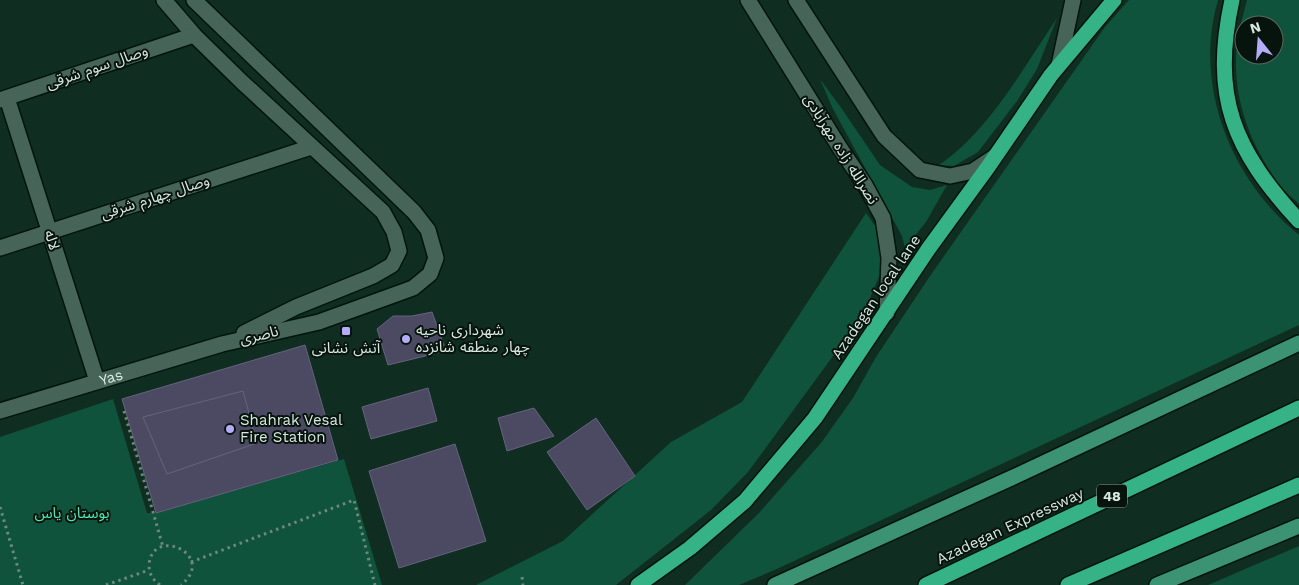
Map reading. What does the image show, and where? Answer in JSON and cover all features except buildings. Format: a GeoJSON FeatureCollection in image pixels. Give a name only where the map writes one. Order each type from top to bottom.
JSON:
{"type":"FeatureCollection","features":[{"type":"Feature","properties":{"kind":"highway","name":"Azadegan local lane"},"geometry":{"type":"LineString","coordinates":[[638,585],[690,548],[745,501],[815,418],[929,248],[1059,66],[1114,0]]}},
{"type":"Feature","properties":{"kind":"highway"},"geometry":{"type":"LineString","coordinates":[[1232,0],[1224,49],[1225,86],[1232,119],[1242,144],[1258,172],[1299,220]]}},
{"type":"Feature","properties":{"kind":"highway","name":"Azadegan Expressway"},"geometry":{"type":"LineString","coordinates":[[926,585],[1299,408]]}},
{"type":"Feature","properties":{"kind":"highway"},"geometry":{"type":"LineString","coordinates":[[1068,585],[1299,485]]}},
{"type":"Feature","properties":{"kind":"main road"},"geometry":{"type":"LineString","coordinates":[[776,585],[1020,474],[1299,343]]}},
{"type":"Feature","properties":{"kind":"main road"},"geometry":{"type":"LineString","coordinates":[[1157,585],[1299,526]]}},
{"type":"Feature","properties":{"kind":"street","name":"ناصری"},"geometry":{"type":"LineString","coordinates":[[164,0],[194,34],[310,147],[383,212],[394,232],[398,251],[392,265],[373,276],[296,306],[222,344]]}},
{"type":"Feature","properties":{"kind":"street","name":"ناصری"},"geometry":{"type":"LineString","coordinates":[[194,0],[414,212],[428,230],[436,258],[430,274],[414,288],[319,322],[222,344]]}},
{"type":"Feature","properties":{"kind":"street","name":"نصرالله زاده مهرآبادی"},"geometry":{"type":"LineString","coordinates":[[748,0],[865,185],[883,218],[890,258],[887,313]]}},
{"type":"Feature","properties":{"kind":"street"},"geometry":{"type":"LineString","coordinates":[[796,0],[884,136],[920,170],[950,176],[973,171],[996,156]]}},
{"type":"Feature","properties":{"kind":"street"},"geometry":{"type":"LineString","coordinates":[[1059,66],[1073,0]]}},
{"type":"Feature","properties":{"kind":"street","name":"وصال سوم شرقی"},"geometry":{"type":"LineString","coordinates":[[3,99],[194,34]]}},
{"type":"Feature","properties":{"kind":"street","name":"لاله"},"geometry":{"type":"LineString","coordinates":[[3,99],[50,232],[97,382]]}},
{"type":"Feature","properties":{"kind":"street","name":"وصال چهارم شرقی"},"geometry":{"type":"LineString","coordinates":[[0,248],[310,147]]}},
{"type":"Feature","properties":{"kind":"street","name":"Yas"},"geometry":{"type":"LineString","coordinates":[[0,411],[222,344]]}},
{"type":"Feature","properties":{"kind":"path"},"geometry":{"type":"LineString","coordinates":[[124,411],[163,547]]}},
{"type":"Feature","properties":{"kind":"path"},"geometry":{"type":"LineString","coordinates":[[191,562],[354,500],[376,585]]}},
{"type":"Feature","properties":{"kind":"path"},"geometry":{"type":"LineString","coordinates":[[0,506],[23,585]]}},
{"type":"Feature","properties":{"kind":"path"},"geometry":{"type":"LineString","coordinates":[[160,585],[149,570],[152,556],[163,547],[170,545],[177,546],[188,555],[191,562],[190,575],[181,585]]}},
{"type":"Feature","properties":{"kind":"path"},"geometry":{"type":"LineString","coordinates":[[106,585],[149,570]]}},
{"type":"Feature","properties":{"kind":"path"},"geometry":{"type":"LineString","coordinates":[[522,576],[523,585]]}},
{"type":"Feature","properties":{"kind":"green space"},"geometry":{"type":"Polygon","coordinates":[[[1129,0],[1218,0],[1212,33],[1211,65],[1215,98],[1224,129],[1237,159],[1254,187],[1275,213],[1299,235],[1299,325],[739,585],[685,585],[759,513],[821,443],[853,398],[876,357],[930,276],[1105,27],[1129,0]]]}},
{"type":"Feature","properties":{"kind":"green space"},"geometry":{"type":"Polygon","coordinates":[[[1247,0],[1299,0],[1299,204],[1282,188],[1254,142],[1242,110],[1236,77],[1236,65],[1284,65],[1284,15],[1243,15],[1247,0]]]}},
{"type":"Feature","properties":{"kind":"green space"},"geometry":{"type":"Polygon","coordinates":[[[1057,18],[1037,69],[1017,101],[978,152],[954,166],[939,165],[957,151],[989,117],[1057,18]]]}},
{"type":"Feature","properties":{"kind":"green space"},"geometry":{"type":"Polygon","coordinates":[[[820,79],[880,165],[912,187],[930,190],[947,185],[926,222],[905,248],[902,236],[832,107],[820,79]]]}},
{"type":"Feature","properties":{"kind":"green space"},"geometry":{"type":"Polygon","coordinates":[[[866,213],[876,227],[883,255],[881,272],[863,315],[748,472],[711,510],[616,585],[476,585],[563,541],[671,442],[742,402],[866,213]]]}},
{"type":"Feature","properties":{"kind":"green space","name":"بوستان یاس"},"geometry":{"type":"Polygon","coordinates":[[[113,399],[147,513],[156,513],[344,459],[382,585],[0,585],[0,437],[113,399]]]}},
{"type":"Feature","properties":{"kind":"green space"},"geometry":{"type":"Polygon","coordinates":[[[1299,546],[1299,585],[1208,585],[1299,546]]]}},
{"type":"Feature","properties":{"kind":"place","name":"آتش نشانی"},"geometry":{"type":"Point","coordinates":[346,331]}},
{"type":"Feature","properties":{"kind":"place","name":"شهرداری ناحیه چهار منطقه شانزده"},"geometry":{"type":"Point","coordinates":[406,339]}},
{"type":"Feature","properties":{"kind":"place","name":"Shahrak Vesal Fire Station"},"geometry":{"type":"Point","coordinates":[230,429]}}]}
